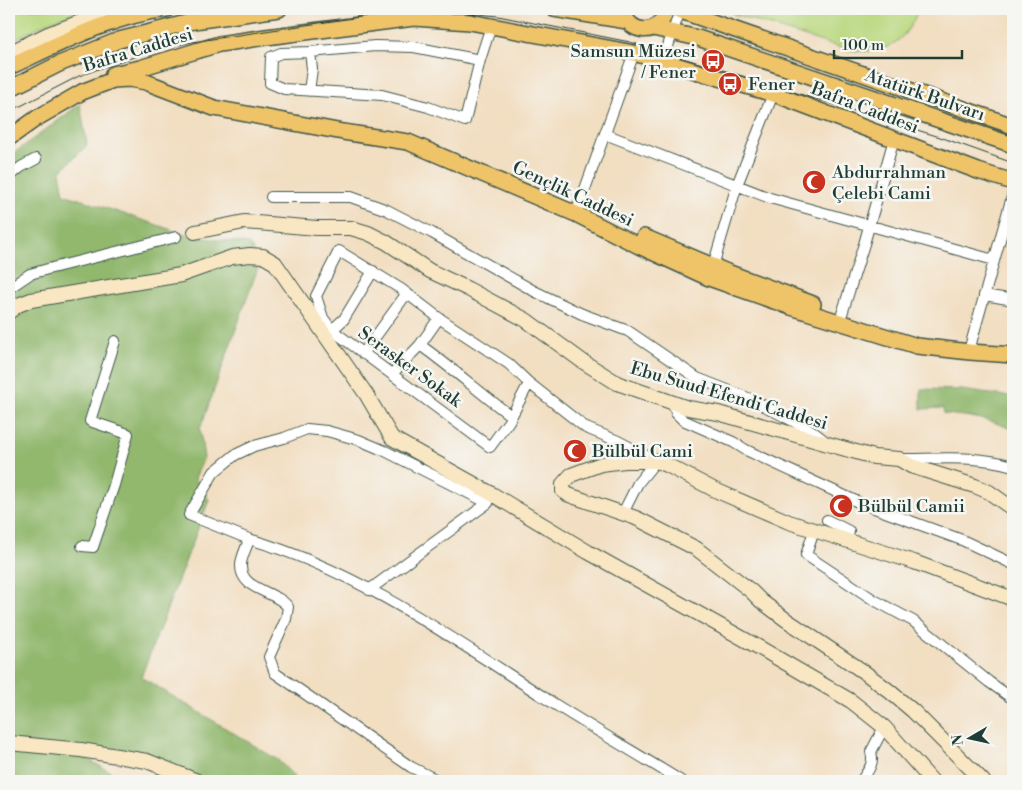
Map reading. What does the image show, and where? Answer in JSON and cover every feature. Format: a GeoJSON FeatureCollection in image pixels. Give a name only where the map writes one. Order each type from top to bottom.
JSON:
{"type":"FeatureCollection","features":[{"type":"Feature","properties":{"kind":"main road"},"geometry":{"type":"LineString","coordinates":[[9,67],[85,32],[148,11],[167,9]]}},
{"type":"Feature","properties":{"kind":"main road"},"geometry":{"type":"LineString","coordinates":[[9,88],[58,64],[119,40],[194,21],[279,9]]}},
{"type":"Feature","properties":{"kind":"main road","name":"Atatürk Bulvarı"},"geometry":{"type":"LineString","coordinates":[[554,9],[625,15],[639,29],[653,28],[698,38],[1013,145]]}},
{"type":"Feature","properties":{"kind":"main road"},"geometry":{"type":"LineString","coordinates":[[653,28],[673,9]]}},
{"type":"Feature","properties":{"kind":"main road","name":"Atatürk Bulvarı"},"geometry":{"type":"LineString","coordinates":[[673,9],[1013,126]]}},
{"type":"Feature","properties":{"kind":"main road","name":"Bafra Caddesi"},"geometry":{"type":"LineString","coordinates":[[9,130],[35,110],[97,79],[219,44],[414,18],[450,20],[491,26],[634,53],[773,94],[1013,182]]}},
{"type":"Feature","properties":{"kind":"main road","name":"Gençlik Caddesi"},"geometry":{"type":"LineString","coordinates":[[140,68],[180,90],[219,105],[314,123],[408,137],[577,210],[639,246],[708,278],[791,307],[916,346],[1013,355]]}},
{"type":"Feature","properties":{"kind":"main road","name":"Bafra Caddesi"},"geometry":{"type":"LineString","coordinates":[[9,138],[66,100],[113,80]]}},
{"type":"Feature","properties":{"kind":"main road","name":"Gençlik Caddesi"},"geometry":{"type":"LineString","coordinates":[[113,80],[146,82],[214,108],[408,142],[713,266],[842,314],[910,337],[1013,350]]}},
{"type":"Feature","properties":{"kind":"street"},"geometry":{"type":"LineString","coordinates":[[9,53],[48,34],[115,9]]}},
{"type":"Feature","properties":{"kind":"street"},"geometry":{"type":"LineString","coordinates":[[663,61],[672,32],[673,9]]}},
{"type":"Feature","properties":{"kind":"street"},"geometry":{"type":"LineString","coordinates":[[480,60],[414,47],[375,46],[281,53],[271,57],[270,83],[284,90],[382,96],[428,107],[465,121],[480,60],[491,26]]}},
{"type":"Feature","properties":{"kind":"street"},"geometry":{"type":"LineString","coordinates":[[309,91],[312,69],[310,52]]}},
{"type":"Feature","properties":{"kind":"street"},"geometry":{"type":"LineString","coordinates":[[577,210],[634,53]]}},
{"type":"Feature","properties":{"kind":"street"},"geometry":{"type":"LineString","coordinates":[[713,266],[737,185],[773,94]]}},
{"type":"Feature","properties":{"kind":"street"},"geometry":{"type":"LineString","coordinates":[[605,134],[770,198],[994,260]]}},
{"type":"Feature","properties":{"kind":"street"},"geometry":{"type":"LineString","coordinates":[[842,314],[894,139]]}},
{"type":"Feature","properties":{"kind":"street"},"geometry":{"type":"LineString","coordinates":[[9,177],[21,167],[36,159]]}},
{"type":"Feature","properties":{"kind":"street"},"geometry":{"type":"LineString","coordinates":[[970,346],[1013,192]]}},
{"type":"Feature","properties":{"kind":"street"},"geometry":{"type":"LineString","coordinates":[[271,197],[351,197],[388,210],[534,291],[582,314],[628,331],[697,378],[753,400],[812,430],[828,444]]}},
{"type":"Feature","properties":{"kind":"street","name":"Ebu Suud Efendi Caddesi"},"geometry":{"type":"LineString","coordinates":[[195,232],[244,222],[317,228],[350,228],[368,233],[386,242],[430,271],[526,320],[582,361],[617,383],[688,408],[718,413],[874,457],[899,459],[911,466],[982,489],[1013,510]]}},
{"type":"Feature","properties":{"kind":"street"},"geometry":{"type":"LineString","coordinates":[[9,288],[30,274],[48,268],[176,237]]}},
{"type":"Feature","properties":{"kind":"street","name":"Serasker Sokak"},"geometry":{"type":"LineString","coordinates":[[373,271],[339,251],[316,296],[323,318],[332,330],[490,446],[512,416]]}},
{"type":"Feature","properties":{"kind":"street"},"geometry":{"type":"LineString","coordinates":[[9,312],[18,305],[31,300],[181,275],[232,257],[263,256],[275,263],[366,394],[392,438],[492,494],[588,552],[828,687],[871,715],[932,781]]}},
{"type":"Feature","properties":{"kind":"street"},"geometry":{"type":"LineString","coordinates":[[332,330],[344,319],[373,271],[407,293],[439,318],[509,364],[586,428],[618,441],[656,461],[667,464],[715,490],[754,508],[814,530],[914,562],[1013,599]]}},
{"type":"Feature","properties":{"kind":"street"},"geometry":{"type":"LineString","coordinates":[[363,354],[407,293]]}},
{"type":"Feature","properties":{"kind":"street"},"geometry":{"type":"LineString","coordinates":[[984,295],[1008,299],[1013,294]]}},
{"type":"Feature","properties":{"kind":"street"},"geometry":{"type":"LineString","coordinates":[[392,374],[420,345],[439,318]]}},
{"type":"Feature","properties":{"kind":"street"},"geometry":{"type":"LineString","coordinates":[[82,546],[93,547],[114,485],[128,434],[90,421],[116,341]]}},
{"type":"Feature","properties":{"kind":"street"},"geometry":{"type":"LineString","coordinates":[[420,345],[512,416],[529,382]]}},
{"type":"Feature","properties":{"kind":"street"},"geometry":{"type":"LineString","coordinates":[[673,402],[676,412],[683,420],[697,427],[733,442],[746,450],[858,502],[962,540],[1013,564]]}},
{"type":"Feature","properties":{"kind":"street"},"geometry":{"type":"LineString","coordinates":[[369,590],[488,504],[385,451],[359,440],[327,431],[307,429],[284,438],[254,446],[235,455],[214,472],[189,515],[249,539],[276,547],[369,590],[424,621],[554,704],[681,781]]}},
{"type":"Feature","properties":{"kind":"street"},"geometry":{"type":"LineString","coordinates":[[899,459],[984,459],[1013,466]]}},
{"type":"Feature","properties":{"kind":"street"},"geometry":{"type":"LineString","coordinates":[[656,461],[625,461],[601,464],[571,475],[563,484],[563,491],[569,495],[645,522],[697,549],[785,619],[870,676],[913,711],[983,781]]}},
{"type":"Feature","properties":{"kind":"street"},"geometry":{"type":"LineString","coordinates":[[623,513],[638,483],[656,461]]}},
{"type":"Feature","properties":{"kind":"street"},"geometry":{"type":"LineString","coordinates":[[826,520],[849,531],[847,541]]}},
{"type":"Feature","properties":{"kind":"street"},"geometry":{"type":"LineString","coordinates":[[814,530],[806,555],[874,600],[913,621],[988,682],[1013,699]]}},
{"type":"Feature","properties":{"kind":"street"},"geometry":{"type":"LineString","coordinates":[[249,539],[241,566],[244,578],[249,584],[284,601],[288,606],[286,620],[269,657],[275,673],[411,767],[439,781]]}},
{"type":"Feature","properties":{"kind":"street"},"geometry":{"type":"LineString","coordinates":[[860,781],[870,766],[873,758],[871,752],[884,727]]}},
{"type":"Feature","properties":{"kind":"street"},"geometry":{"type":"LineString","coordinates":[[9,743],[81,750],[147,761],[197,781]]}},
{"type":"Feature","properties":{"kind":"green space"},"geometry":{"type":"Polygon","coordinates":[[[9,9],[85,9],[51,21],[9,42],[9,9]]]}},
{"type":"Feature","properties":{"kind":"green space"},"geometry":{"type":"Polygon","coordinates":[[[726,9],[919,9],[907,31],[900,39],[883,48],[873,51],[861,51],[848,50],[733,14],[726,9]]]}},
{"type":"Feature","properties":{"kind":"green space"},"geometry":{"type":"Polygon","coordinates":[[[80,104],[87,145],[60,172],[64,194],[190,236],[249,244],[260,262],[200,429],[204,458],[195,478],[209,500],[141,677],[278,760],[299,781],[205,781],[145,757],[9,741],[9,157],[80,104]]]}},
{"type":"Feature","properties":{"kind":"green space"},"geometry":{"type":"Polygon","coordinates":[[[921,389],[962,390],[1005,396],[1013,395],[1013,430],[979,419],[944,414],[943,408],[921,409],[921,389]]]}},
{"type":"Feature","properties":{"kind":"green space"},"geometry":{"type":"Polygon","coordinates":[[[9,749],[78,754],[127,781],[9,781],[9,749]]]}},
{"type":"Feature","properties":{"kind":"tram line"},"geometry":{"type":"LineString","coordinates":[[9,112],[79,76],[160,49],[192,42],[373,15],[469,13],[498,16],[630,42],[940,137],[1013,163]]}},
{"type":"Feature","properties":{"kind":"place","name":"Samsun Müzesi / Fener"},"geometry":{"type":"Point","coordinates":[713,61]}},
{"type":"Feature","properties":{"kind":"place","name":"Fener"},"geometry":{"type":"Point","coordinates":[730,84]}},
{"type":"Feature","properties":{"kind":"place","name":"Abdurrahman Çelebi Cami"},"geometry":{"type":"Point","coordinates":[814,182]}},
{"type":"Feature","properties":{"kind":"place","name":"Bülbül Cami"},"geometry":{"type":"Point","coordinates":[575,451]}},
{"type":"Feature","properties":{"kind":"place","name":"Bülbül Camii"},"geometry":{"type":"Point","coordinates":[841,506]}}]}
